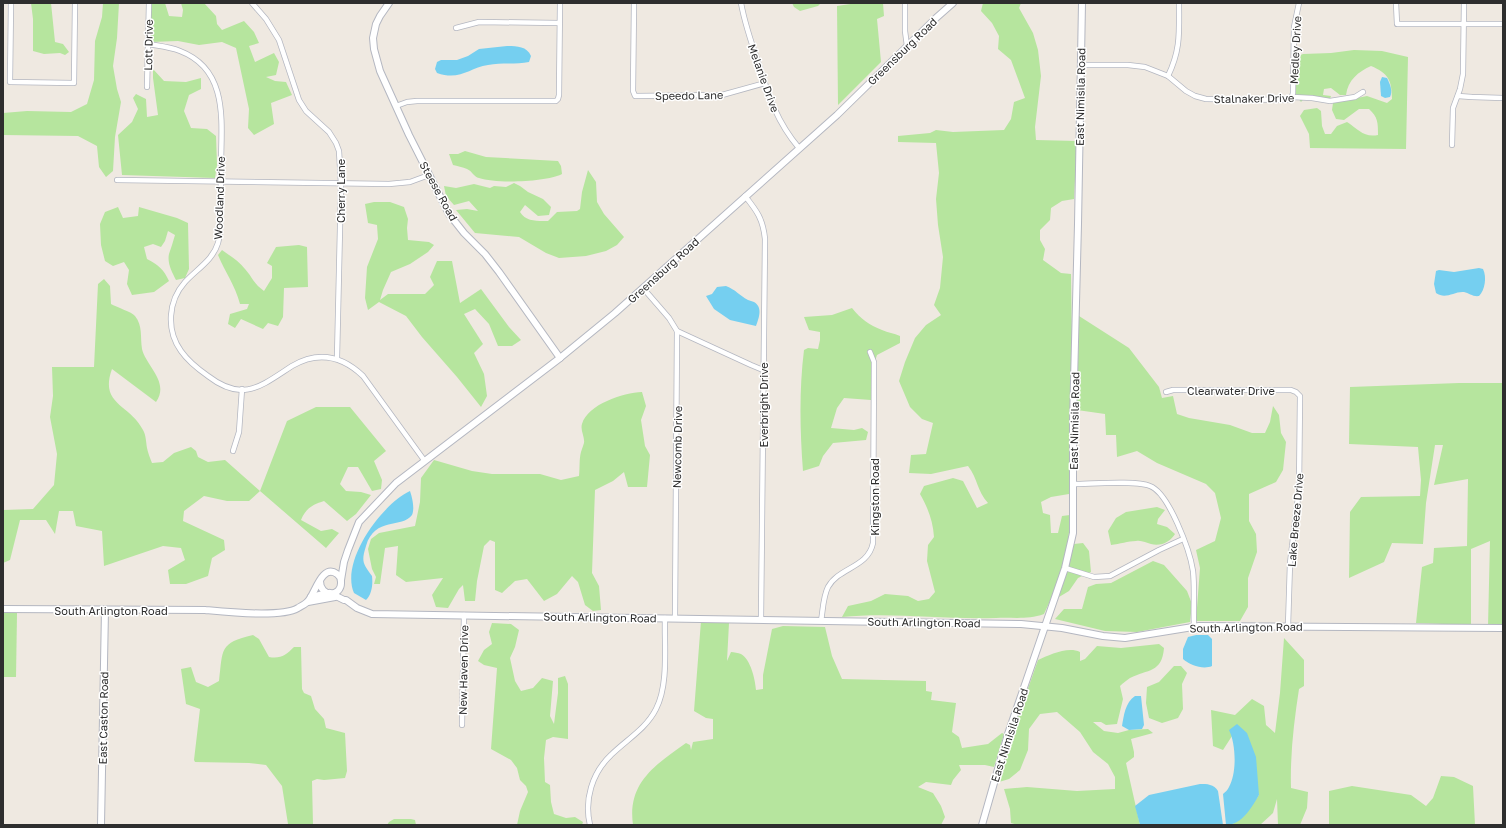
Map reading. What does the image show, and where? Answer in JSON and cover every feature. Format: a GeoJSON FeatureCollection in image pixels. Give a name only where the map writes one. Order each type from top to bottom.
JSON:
{"type":"FeatureCollection","features":[{"type":"Feature","properties":{"kind":"street"},"geometry":{"type":"LineString","coordinates":[[11,3],[10,82],[74,83],[75,3]]}},
{"type":"Feature","properties":{"kind":"street","name":"Lott Drive"},"geometry":{"type":"LineString","coordinates":[[147,87],[149,3]]}},
{"type":"Feature","properties":{"kind":"street","name":"Cherry Lane"},"geometry":{"type":"LineString","coordinates":[[252,3],[266,18],[278,40],[294,89],[302,105],[329,132],[336,143],[340,156],[341,184],[337,358]]}},
{"type":"Feature","properties":{"kind":"street","name":"Steese Road"},"geometry":{"type":"LineString","coordinates":[[389,3],[377,21],[374,32],[373,43],[377,62],[429,175],[455,223],[485,254],[560,358]]}},
{"type":"Feature","properties":{"kind":"street"},"geometry":{"type":"LineString","coordinates":[[396,106],[407,102],[417,101],[552,102],[557,100],[559,95],[560,3]]}},
{"type":"Feature","properties":{"kind":"street","name":"Speedo Lane"},"geometry":{"type":"LineString","coordinates":[[634,3],[634,91],[636,96],[722,96],[765,83]]}},
{"type":"Feature","properties":{"kind":"street","name":"Melanie Drive"},"geometry":{"type":"LineString","coordinates":[[741,3],[748,35],[778,119],[790,138],[800,148]]}},
{"type":"Feature","properties":{"kind":"street"},"geometry":{"type":"LineString","coordinates":[[905,3],[905,31],[907,46]]}},
{"type":"Feature","properties":{"kind":"street","name":"Greensburg Road"},"geometry":{"type":"LineString","coordinates":[[341,583],[344,562],[354,533],[360,522],[396,482],[594,331],[744,196],[837,115],[953,3]]}},
{"type":"Feature","properties":{"kind":"street","name":"East Nimisila Road"},"geometry":{"type":"LineString","coordinates":[[982,825],[1008,734],[1065,568],[1073,533],[1073,421],[1076,352],[1082,3]]}},
{"type":"Feature","properties":{"kind":"street"},"geometry":{"type":"LineString","coordinates":[[1168,76],[1178,49],[1179,3]]}},
{"type":"Feature","properties":{"kind":"street","name":"Medley Drive"},"geometry":{"type":"LineString","coordinates":[[1292,97],[1294,27],[1298,3]]}},
{"type":"Feature","properties":{"kind":"street"},"geometry":{"type":"LineString","coordinates":[[1396,3],[1397,24],[1503,24]]}},
{"type":"Feature","properties":{"kind":"street"},"geometry":{"type":"LineString","coordinates":[[1452,145],[1453,108],[1458,96],[1463,74],[1464,3]]}},
{"type":"Feature","properties":{"kind":"street"},"geometry":{"type":"LineString","coordinates":[[456,28],[479,22],[559,23]]}},
{"type":"Feature","properties":{"kind":"street","name":"Woodland Drive"},"geometry":{"type":"LineString","coordinates":[[148,44],[175,49],[186,53],[203,66],[213,80],[219,93],[221,107],[220,230],[218,244],[210,258],[186,281],[178,291],[171,310],[171,327],[174,338],[181,351],[196,367],[221,385],[242,389],[257,387],[265,384],[305,360],[322,357],[337,358],[355,368],[363,376],[424,460]]}},
{"type":"Feature","properties":{"kind":"street","name":"Stalnaker Drive"},"geometry":{"type":"LineString","coordinates":[[1081,65],[1136,66],[1149,69],[1168,76],[1186,91],[1206,99],[1287,100],[1292,97],[1330,101],[1355,97],[1363,92]]}},
{"type":"Feature","properties":{"kind":"street"},"geometry":{"type":"LineString","coordinates":[[1458,96],[1503,98]]}},
{"type":"Feature","properties":{"kind":"street"},"geometry":{"type":"LineString","coordinates":[[117,180],[397,184],[413,182],[429,175]]}},
{"type":"Feature","properties":{"kind":"street","name":"Everbright Drive"},"geometry":{"type":"LineString","coordinates":[[744,196],[759,215],[764,231],[761,619]]}},
{"type":"Feature","properties":{"kind":"street"},"geometry":{"type":"LineString","coordinates":[[643,288],[669,318],[677,331],[763,370]]}},
{"type":"Feature","properties":{"kind":"street","name":"Newcomb Drive"},"geometry":{"type":"LineString","coordinates":[[675,618],[677,331]]}},
{"type":"Feature","properties":{"kind":"street","name":"Kingston Road"},"geometry":{"type":"LineString","coordinates":[[821,621],[826,596],[832,583],[840,575],[865,559],[873,546],[874,362],[870,352]]}},
{"type":"Feature","properties":{"kind":"street"},"geometry":{"type":"LineString","coordinates":[[233,451],[240,432],[242,389]]}},
{"type":"Feature","properties":{"kind":"street","name":"Clearwater Drive"},"geometry":{"type":"LineString","coordinates":[[1166,392],[1173,390],[1291,390],[1295,392]]}},
{"type":"Feature","properties":{"kind":"street","name":"Lake Breeze Drive"},"geometry":{"type":"LineString","coordinates":[[1288,626],[1290,563],[1299,489],[1300,399],[1295,392]]}},
{"type":"Feature","properties":{"kind":"street"},"geometry":{"type":"LineString","coordinates":[[1073,484],[1138,484],[1152,486],[1160,493],[1166,501],[1189,552],[1193,574],[1194,626]]}},
{"type":"Feature","properties":{"kind":"street"},"geometry":{"type":"LineString","coordinates":[[1065,568],[1094,577],[1110,576],[1183,539]]}},
{"type":"Feature","properties":{"kind":"street"},"geometry":{"type":"LineString","coordinates":[[309,600],[324,575],[332,572],[344,562]]}},
{"type":"Feature","properties":{"kind":"street"},"geometry":{"type":"LineString","coordinates":[[332,572],[339,576],[342,592],[346,597],[346,600]]}},
{"type":"Feature","properties":{"kind":"street"},"geometry":{"type":"LineString","coordinates":[[320,581],[321,587],[329,593]]}},
{"type":"Feature","properties":{"kind":"street"},"geometry":{"type":"LineString","coordinates":[[309,600],[329,593],[337,592],[341,583]]}},
{"type":"Feature","properties":{"kind":"street","name":"South Arlington Road"},"geometry":{"type":"LineString","coordinates":[[329,593],[372,614],[1021,624],[1045,626],[1103,636],[1125,638],[1151,635],[1194,626],[1503,628]]}},
{"type":"Feature","properties":{"kind":"street"},"geometry":{"type":"LineString","coordinates":[[309,600],[312,602],[326,598],[338,597]]}},
{"type":"Feature","properties":{"kind":"street","name":"South Arlington Road"},"geometry":{"type":"LineString","coordinates":[[3,609],[281,613],[297,609],[309,600]]}},
{"type":"Feature","properties":{"kind":"street","name":"East Caston Road"},"geometry":{"type":"LineString","coordinates":[[102,825],[105,610]]}},
{"type":"Feature","properties":{"kind":"street","name":"New Haven Drive"},"geometry":{"type":"LineString","coordinates":[[462,724],[464,615]]}},
{"type":"Feature","properties":{"kind":"street"},"geometry":{"type":"LineString","coordinates":[[590,825],[588,812],[589,798],[598,770],[612,754],[644,726],[656,709],[659,701],[664,676],[665,618]]}},
{"type":"Feature","properties":{"kind":"green space"},"geometry":{"type":"Polygon","coordinates":[[[31,3],[51,3],[55,42],[63,44],[69,52],[65,55],[60,53],[44,54],[33,51],[33,19],[31,3]]]}},
{"type":"Feature","properties":{"kind":"green space"},"geometry":{"type":"Polygon","coordinates":[[[103,3],[119,3],[117,38],[113,66],[121,102],[115,137],[113,171],[106,177],[99,167],[97,146],[78,136],[3,135],[3,113],[27,111],[71,112],[87,104],[94,80],[95,41],[102,17],[103,3]]]}},
{"type":"Feature","properties":{"kind":"green space"},"geometry":{"type":"Polygon","coordinates":[[[151,3],[165,3],[169,16],[182,17],[183,10],[181,3],[204,3],[216,16],[217,24],[222,30],[244,21],[254,32],[259,43],[249,46],[255,62],[274,53],[279,62],[276,75],[266,77],[275,81],[286,82],[292,95],[271,103],[274,124],[254,135],[248,128],[249,109],[236,48],[222,42],[199,45],[178,41],[150,42],[151,3]]]}},
{"type":"Feature","properties":{"kind":"green space"},"geometry":{"type":"Polygon","coordinates":[[[792,3],[820,4],[818,6],[800,11],[794,7],[792,3]]]}},
{"type":"Feature","properties":{"kind":"green space"},"geometry":{"type":"Polygon","coordinates":[[[857,3],[883,3],[884,16],[877,19],[881,62],[838,105],[837,6],[857,3]]]}},
{"type":"Feature","properties":{"kind":"green space"},"geometry":{"type":"Polygon","coordinates":[[[983,3],[1021,3],[1019,8],[1033,33],[1038,50],[1041,76],[1035,127],[1036,140],[1077,141],[1074,199],[1062,201],[1051,208],[1050,220],[1040,230],[1040,240],[1045,249],[1043,260],[1061,273],[1071,274],[1072,349],[1069,430],[1069,494],[1051,497],[1041,502],[1043,513],[1050,515],[1051,533],[1058,533],[1062,516],[1070,515],[1066,554],[1059,578],[1044,614],[1038,616],[1020,618],[880,615],[842,617],[848,606],[871,601],[885,594],[908,596],[918,601],[929,599],[935,592],[927,561],[928,545],[934,537],[933,526],[930,515],[920,494],[924,486],[953,478],[963,481],[977,508],[988,503],[968,466],[931,474],[909,473],[911,455],[926,454],[933,423],[922,419],[910,407],[899,381],[915,338],[926,325],[941,315],[934,305],[940,288],[943,257],[936,199],[939,173],[936,143],[898,142],[898,136],[930,133],[936,130],[953,132],[1004,130],[1011,119],[1014,102],[1025,98],[1011,60],[998,49],[999,36],[992,23],[981,11],[983,3]]]}},
{"type":"Feature","properties":{"kind":"green space"},"geometry":{"type":"Polygon","coordinates":[[[1354,50],[1382,51],[1408,57],[1406,149],[1310,148],[1309,134],[1300,116],[1304,110],[1317,108],[1321,111],[1322,126],[1325,134],[1331,134],[1337,126],[1347,122],[1365,134],[1373,136],[1378,135],[1377,120],[1369,109],[1359,109],[1344,120],[1336,119],[1332,110],[1333,103],[1367,96],[1387,103],[1392,99],[1391,87],[1388,78],[1381,71],[1371,66],[1354,77],[1349,85],[1346,95],[1340,95],[1331,88],[1324,89],[1323,95],[1331,96],[1330,99],[1311,96],[1307,97],[1301,102],[1294,93],[1296,57],[1303,54],[1354,50]]]}},
{"type":"Feature","properties":{"kind":"green space"},"geometry":{"type":"Polygon","coordinates":[[[153,69],[164,81],[186,82],[201,78],[201,89],[189,95],[184,111],[191,128],[207,129],[216,136],[217,165],[215,178],[122,175],[118,135],[132,122],[138,109],[133,98],[136,94],[146,99],[147,117],[158,115],[153,69]]]}},
{"type":"Feature","properties":{"kind":"green space"},"geometry":{"type":"Polygon","coordinates":[[[465,151],[486,157],[558,161],[561,166],[562,174],[545,179],[521,181],[487,180],[477,177],[465,168],[453,165],[449,154],[458,154],[465,151]]]}},
{"type":"Feature","properties":{"kind":"green space"},"geometry":{"type":"Polygon","coordinates":[[[588,170],[596,182],[597,202],[604,214],[624,237],[617,245],[606,251],[586,256],[559,258],[546,253],[519,237],[475,233],[456,210],[467,209],[478,211],[469,201],[454,205],[446,196],[444,186],[456,188],[474,184],[490,188],[494,186],[506,187],[514,183],[543,199],[551,207],[549,215],[538,216],[525,205],[520,212],[526,218],[532,220],[548,221],[557,212],[577,211],[580,209],[582,192],[588,170]]]}},
{"type":"Feature","properties":{"kind":"green space"},"geometry":{"type":"Polygon","coordinates":[[[374,202],[390,202],[404,207],[408,219],[408,240],[429,242],[434,245],[428,252],[410,264],[391,272],[380,300],[388,294],[425,294],[434,285],[430,277],[437,261],[452,261],[460,303],[481,289],[509,327],[521,340],[512,346],[498,346],[489,324],[475,309],[464,314],[483,344],[474,353],[484,374],[487,396],[481,407],[406,316],[379,302],[368,310],[365,298],[367,267],[378,239],[377,225],[368,223],[365,204],[374,202]]]}},
{"type":"Feature","properties":{"kind":"green space"},"geometry":{"type":"Polygon","coordinates":[[[118,207],[123,218],[138,216],[139,207],[177,218],[188,223],[189,269],[185,278],[176,280],[170,267],[169,254],[175,235],[168,231],[165,241],[161,247],[153,244],[144,247],[147,259],[161,268],[169,281],[154,292],[132,295],[127,284],[129,270],[124,262],[113,266],[105,261],[101,245],[100,224],[105,212],[118,207]]]}},
{"type":"Feature","properties":{"kind":"green space"},"geometry":{"type":"Polygon","coordinates":[[[299,245],[307,247],[308,287],[284,288],[283,317],[278,326],[268,323],[263,329],[241,319],[235,328],[228,324],[230,314],[247,309],[249,304],[240,304],[218,255],[222,250],[240,264],[248,272],[255,283],[264,291],[272,278],[272,266],[267,263],[276,247],[299,245]]]}},
{"type":"Feature","properties":{"kind":"green space"},"geometry":{"type":"Polygon","coordinates":[[[104,279],[110,286],[111,304],[131,313],[138,320],[144,355],[159,381],[160,395],[156,402],[112,369],[109,381],[110,390],[113,397],[137,421],[143,430],[152,463],[163,462],[174,453],[191,447],[196,451],[198,457],[208,462],[225,460],[260,491],[249,501],[227,501],[204,496],[184,511],[183,521],[224,540],[225,550],[212,558],[208,576],[186,584],[170,584],[168,570],[185,560],[181,548],[163,546],[104,566],[102,531],[76,526],[73,511],[59,511],[55,534],[46,520],[20,520],[10,560],[3,563],[3,510],[33,509],[54,485],[57,454],[50,417],[53,396],[52,367],[94,367],[98,284],[104,279]]]}},
{"type":"Feature","properties":{"kind":"green space"},"geometry":{"type":"Polygon","coordinates":[[[852,308],[869,324],[900,336],[900,343],[877,355],[871,373],[871,400],[844,398],[837,408],[831,428],[854,430],[862,428],[868,432],[866,440],[833,443],[823,456],[819,466],[803,471],[800,410],[804,350],[808,348],[818,349],[820,340],[820,332],[809,330],[804,317],[832,315],[852,308]]]}},
{"type":"Feature","properties":{"kind":"green space"},"geometry":{"type":"Polygon","coordinates":[[[1079,316],[1129,348],[1159,387],[1162,398],[1173,396],[1177,414],[1189,418],[1230,425],[1252,433],[1265,433],[1270,422],[1273,406],[1279,415],[1281,433],[1286,442],[1283,470],[1276,482],[1249,494],[1249,521],[1256,534],[1257,552],[1248,578],[1248,607],[1240,621],[1196,621],[1200,568],[1196,550],[1215,541],[1221,518],[1215,493],[1206,484],[1157,463],[1137,451],[1117,457],[1116,435],[1106,435],[1105,414],[1077,410],[1079,316]]]}},
{"type":"Feature","properties":{"kind":"green space"},"geometry":{"type":"Polygon","coordinates":[[[1503,383],[1503,626],[1488,626],[1490,541],[1471,549],[1471,625],[1416,623],[1422,567],[1433,563],[1434,548],[1467,546],[1468,479],[1434,485],[1443,445],[1435,445],[1426,503],[1423,544],[1392,543],[1384,562],[1349,578],[1350,512],[1361,497],[1420,496],[1421,480],[1418,447],[1349,444],[1350,387],[1503,383]]]}},
{"type":"Feature","properties":{"kind":"green space"},"geometry":{"type":"Polygon","coordinates":[[[642,392],[646,406],[641,420],[645,446],[650,455],[647,487],[628,487],[624,472],[613,481],[595,490],[592,573],[599,586],[601,610],[593,611],[585,605],[578,582],[572,576],[557,594],[544,601],[527,579],[515,581],[502,593],[495,590],[495,542],[490,540],[484,546],[477,581],[475,601],[465,601],[463,585],[448,608],[436,607],[432,595],[443,578],[406,582],[396,575],[398,546],[385,548],[380,584],[374,584],[376,577],[372,569],[368,549],[371,539],[379,533],[415,526],[420,502],[421,478],[434,460],[472,471],[492,474],[540,474],[561,480],[579,476],[580,455],[584,443],[582,424],[586,417],[591,411],[607,401],[616,397],[642,392]]]}},
{"type":"Feature","properties":{"kind":"green space"},"geometry":{"type":"Polygon","coordinates":[[[316,407],[350,407],[386,451],[374,461],[382,480],[381,489],[372,491],[358,467],[348,467],[340,484],[346,491],[361,492],[371,495],[356,514],[347,521],[324,501],[313,506],[305,513],[301,520],[321,531],[332,529],[339,533],[326,548],[260,491],[287,421],[316,407]]]}},
{"type":"Feature","properties":{"kind":"green space"},"geometry":{"type":"Polygon","coordinates":[[[1157,507],[1165,510],[1158,519],[1157,524],[1167,527],[1175,534],[1171,539],[1158,545],[1149,544],[1142,541],[1130,541],[1111,545],[1108,531],[1116,518],[1126,512],[1157,507]]]}},
{"type":"Feature","properties":{"kind":"green space"},"geometry":{"type":"Polygon","coordinates":[[[1083,543],[1089,551],[1091,572],[1078,578],[1069,591],[1059,597],[1074,544],[1083,543]]]}},
{"type":"Feature","properties":{"kind":"green space"},"geometry":{"type":"Polygon","coordinates":[[[1153,561],[1164,565],[1187,591],[1192,604],[1190,622],[1137,632],[1105,631],[1055,619],[1064,609],[1082,609],[1088,587],[1096,584],[1111,583],[1153,561]]]}},
{"type":"Feature","properties":{"kind":"green space"},"geometry":{"type":"Polygon","coordinates":[[[3,613],[17,613],[16,677],[3,677],[3,613]]]}},
{"type":"Feature","properties":{"kind":"green space"},"geometry":{"type":"Polygon","coordinates":[[[701,621],[729,623],[727,661],[731,652],[741,654],[744,657],[752,670],[756,690],[763,689],[763,675],[772,629],[783,626],[825,627],[832,656],[842,679],[926,681],[926,691],[932,692],[931,700],[956,703],[952,732],[959,737],[962,748],[988,744],[1002,733],[1004,734],[994,767],[985,765],[959,765],[961,770],[951,785],[926,782],[918,787],[933,793],[941,806],[945,817],[941,825],[633,825],[632,810],[634,798],[639,786],[646,776],[664,759],[686,743],[690,745],[691,750],[693,742],[713,739],[713,719],[706,718],[694,711],[701,621]]]}},
{"type":"Feature","properties":{"kind":"green space"},"geometry":{"type":"Polygon","coordinates":[[[492,623],[511,624],[519,630],[515,647],[510,658],[515,681],[521,691],[533,688],[542,678],[553,681],[550,716],[554,724],[558,693],[558,678],[565,676],[568,684],[568,739],[553,737],[546,740],[544,758],[545,782],[550,785],[551,802],[554,814],[566,818],[575,817],[583,822],[582,825],[517,825],[520,811],[528,792],[526,786],[520,780],[517,768],[511,760],[491,749],[497,668],[484,665],[478,661],[484,650],[492,644],[489,632],[492,623]]]}},
{"type":"Feature","properties":{"kind":"green space"},"geometry":{"type":"Polygon","coordinates":[[[253,635],[259,639],[269,657],[280,657],[294,647],[301,647],[302,689],[304,693],[311,696],[315,709],[324,719],[326,728],[345,733],[347,771],[345,778],[324,780],[317,779],[312,781],[313,825],[288,824],[282,786],[266,765],[249,763],[195,762],[194,760],[200,709],[186,704],[181,669],[191,667],[196,682],[208,687],[219,681],[221,661],[228,645],[234,641],[253,635]]]}},
{"type":"Feature","properties":{"kind":"green space"},"geometry":{"type":"Polygon","coordinates":[[[1284,638],[1304,660],[1304,686],[1299,689],[1294,726],[1291,763],[1291,788],[1308,792],[1307,808],[1300,825],[1278,825],[1277,799],[1273,813],[1260,825],[1231,825],[1244,816],[1259,795],[1232,736],[1223,750],[1213,746],[1211,710],[1235,715],[1252,699],[1264,706],[1266,725],[1275,733],[1280,693],[1284,638]]]}},
{"type":"Feature","properties":{"kind":"green space"},"geometry":{"type":"Polygon","coordinates":[[[1159,644],[1164,648],[1163,656],[1157,666],[1130,678],[1120,686],[1123,699],[1117,724],[1106,725],[1101,722],[1093,722],[1104,731],[1118,733],[1129,730],[1148,729],[1153,733],[1131,739],[1134,757],[1126,763],[1140,825],[1018,825],[1011,823],[1010,809],[1004,789],[1027,787],[1077,791],[1115,789],[1115,777],[1108,764],[1093,752],[1080,732],[1057,712],[1040,714],[1029,729],[1028,750],[1020,770],[1009,779],[999,782],[1019,714],[1038,660],[1059,652],[1075,650],[1080,652],[1080,661],[1085,659],[1097,646],[1121,648],[1159,644]]]}},
{"type":"Feature","properties":{"kind":"green space"},"geometry":{"type":"Polygon","coordinates":[[[1174,666],[1181,666],[1187,673],[1182,684],[1183,709],[1178,718],[1162,723],[1149,718],[1146,703],[1147,687],[1159,682],[1174,666]]]}},
{"type":"Feature","properties":{"kind":"green space"},"geometry":{"type":"Polygon","coordinates":[[[1441,776],[1454,777],[1473,786],[1475,825],[1329,825],[1329,791],[1352,786],[1411,795],[1426,806],[1433,798],[1441,776]]]}},
{"type":"Feature","properties":{"kind":"green space"},"geometry":{"type":"Polygon","coordinates":[[[394,819],[415,820],[416,825],[387,825],[394,819]]]}},
{"type":"Feature","properties":{"kind":"water"},"geometry":{"type":"Polygon","coordinates":[[[507,46],[524,48],[527,50],[531,56],[529,62],[488,65],[452,76],[437,73],[435,69],[437,62],[441,60],[457,60],[468,56],[479,49],[507,46]]]}},
{"type":"Feature","properties":{"kind":"water"},"geometry":{"type":"Polygon","coordinates":[[[1382,77],[1387,78],[1389,83],[1391,90],[1390,97],[1385,98],[1381,96],[1380,82],[1382,77]]]}},
{"type":"Feature","properties":{"kind":"water"},"geometry":{"type":"Polygon","coordinates":[[[1479,268],[1483,269],[1485,279],[1483,290],[1479,296],[1464,292],[1443,296],[1436,293],[1434,284],[1436,271],[1454,272],[1479,268]]]}},
{"type":"Feature","properties":{"kind":"water"},"geometry":{"type":"Polygon","coordinates":[[[726,286],[757,304],[760,313],[756,326],[730,320],[714,309],[706,296],[712,294],[717,287],[726,286]]]}},
{"type":"Feature","properties":{"kind":"water"},"geometry":{"type":"Polygon","coordinates":[[[410,491],[413,506],[412,515],[402,522],[389,524],[376,530],[370,537],[366,546],[363,559],[372,576],[372,589],[366,600],[354,593],[351,580],[353,565],[358,550],[366,535],[387,508],[410,491]]]}},
{"type":"Feature","properties":{"kind":"water"},"geometry":{"type":"Polygon","coordinates":[[[1208,635],[1212,639],[1212,666],[1197,666],[1183,659],[1183,649],[1188,637],[1208,635]]]}},
{"type":"Feature","properties":{"kind":"water"},"geometry":{"type":"Polygon","coordinates":[[[1135,696],[1141,696],[1144,725],[1142,729],[1129,730],[1122,726],[1124,714],[1129,702],[1135,696]]]}},
{"type":"Feature","properties":{"kind":"water"},"geometry":{"type":"Polygon","coordinates":[[[1237,724],[1247,733],[1256,757],[1259,795],[1250,810],[1242,819],[1226,825],[1223,794],[1228,789],[1232,781],[1235,758],[1229,730],[1237,724]]]}},
{"type":"Feature","properties":{"kind":"water"},"geometry":{"type":"Polygon","coordinates":[[[1200,784],[1208,784],[1218,791],[1223,825],[1140,825],[1135,806],[1149,795],[1200,784]]]}}]}
